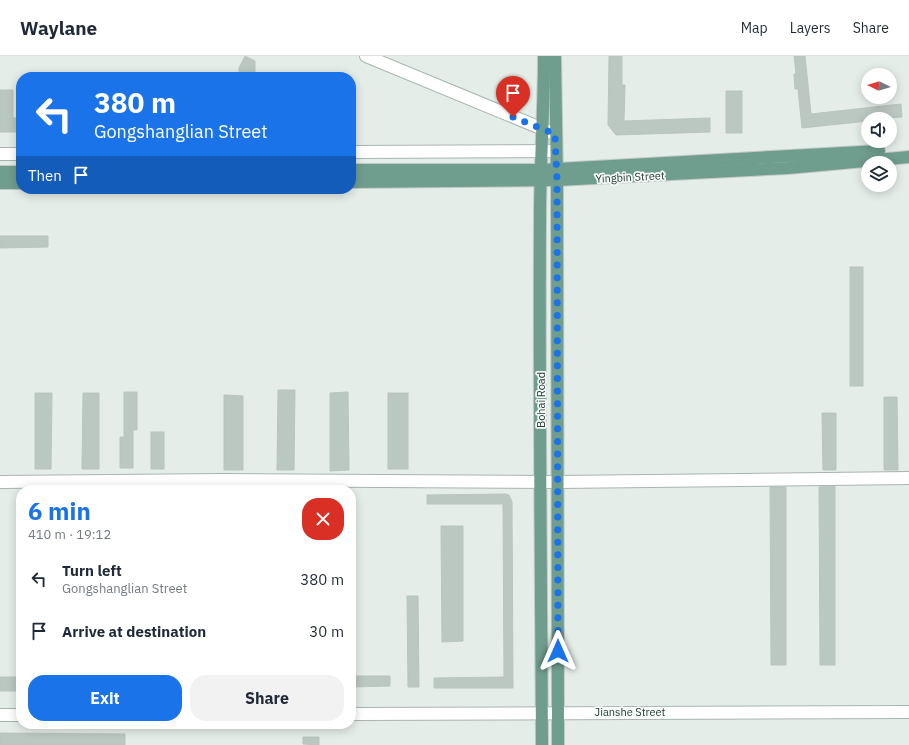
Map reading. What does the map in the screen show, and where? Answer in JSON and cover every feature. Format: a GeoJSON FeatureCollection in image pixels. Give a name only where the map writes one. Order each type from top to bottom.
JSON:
{"type":"FeatureCollection","features":[{"type":"Feature","properties":{"kind":"main road","name":"Bohai Road"},"geometry":{"type":"LineString","coordinates":[[542,745],[540,175],[544,56]]}},
{"type":"Feature","properties":{"kind":"main road","name":"Bohai Road"},"geometry":{"type":"LineString","coordinates":[[554,56],[558,482],[558,745]]}},
{"type":"Feature","properties":{"kind":"main road","name":"Yingbin Street"},"geometry":{"type":"LineString","coordinates":[[556,175],[909,149]]}},
{"type":"Feature","properties":{"kind":"main road","name":"Yingbin Street"},"geometry":{"type":"LineString","coordinates":[[356,170],[556,175],[788,168],[909,157]]}},
{"type":"Feature","properties":{"kind":"main road"},"geometry":{"type":"LineString","coordinates":[[0,172],[16,172]]}},
{"type":"Feature","properties":{"kind":"main road","name":"Yingbin Street"},"geometry":{"type":"LineString","coordinates":[[356,182],[540,175]]}},
{"type":"Feature","properties":{"kind":"main road"},"geometry":{"type":"LineString","coordinates":[[0,183],[16,183]]}},
{"type":"Feature","properties":{"kind":"street"},"geometry":{"type":"LineString","coordinates":[[366,56],[555,134]]}},
{"type":"Feature","properties":{"kind":"street"},"geometry":{"type":"LineString","coordinates":[[356,152],[555,151]]}},
{"type":"Feature","properties":{"kind":"street"},"geometry":{"type":"LineString","coordinates":[[0,154],[16,154]]}},
{"type":"Feature","properties":{"kind":"street"},"geometry":{"type":"LineString","coordinates":[[0,482],[224,480],[558,482],[909,478]]}},
{"type":"Feature","properties":{"kind":"street","name":"Jianshe Street"},"geometry":{"type":"LineString","coordinates":[[356,714],[558,712],[909,712]]}},
{"type":"Feature","properties":{"kind":"street"},"geometry":{"type":"LineString","coordinates":[[0,714],[16,714]]}},
{"type":"Feature","properties":{"kind":"building"},"geometry":{"type":"Polygon","coordinates":[[[245,56],[255,61],[255,72],[239,72],[239,68],[245,56]]]}},
{"type":"Feature","properties":{"kind":"building"},"geometry":{"type":"Polygon","coordinates":[[[609,56],[622,56],[622,85],[625,85],[624,121],[710,118],[710,132],[616,135],[608,125],[609,56]]]}},
{"type":"Feature","properties":{"kind":"building"},"geometry":{"type":"Polygon","coordinates":[[[794,56],[805,56],[811,114],[901,104],[902,117],[897,117],[897,112],[861,112],[861,122],[802,128],[798,89],[795,89],[794,74],[796,74],[794,56]]]}},
{"type":"Feature","properties":{"kind":"building"},"geometry":{"type":"Polygon","coordinates":[[[0,90],[13,90],[13,118],[16,118],[16,132],[0,132],[0,90]]]}},
{"type":"Feature","properties":{"kind":"building"},"geometry":{"type":"Polygon","coordinates":[[[726,91],[742,91],[742,133],[726,133],[726,91]]]}},
{"type":"Feature","properties":{"kind":"building"},"geometry":{"type":"Polygon","coordinates":[[[0,236],[48,236],[48,247],[0,248],[0,236]]]}},
{"type":"Feature","properties":{"kind":"building"},"geometry":{"type":"Polygon","coordinates":[[[850,267],[863,267],[863,386],[850,386],[850,267]]]}},
{"type":"Feature","properties":{"kind":"building"},"geometry":{"type":"Polygon","coordinates":[[[278,390],[295,390],[294,470],[277,470],[278,390]]]}},
{"type":"Feature","properties":{"kind":"building"},"geometry":{"type":"Polygon","coordinates":[[[124,392],[137,392],[137,430],[133,430],[133,468],[120,468],[120,437],[124,437],[124,392]]]}},
{"type":"Feature","properties":{"kind":"building"},"geometry":{"type":"Polygon","coordinates":[[[348,392],[349,470],[330,471],[330,393],[348,392]]]}},
{"type":"Feature","properties":{"kind":"building"},"geometry":{"type":"Polygon","coordinates":[[[35,393],[52,393],[51,469],[35,469],[35,393]]]}},
{"type":"Feature","properties":{"kind":"building"},"geometry":{"type":"Polygon","coordinates":[[[83,393],[99,393],[99,469],[82,469],[83,393]]]}},
{"type":"Feature","properties":{"kind":"building"},"geometry":{"type":"Polygon","coordinates":[[[388,393],[408,393],[408,469],[388,469],[388,393]]]}},
{"type":"Feature","properties":{"kind":"building"},"geometry":{"type":"Polygon","coordinates":[[[224,395],[243,396],[243,470],[224,470],[224,395]]]}},
{"type":"Feature","properties":{"kind":"building"},"geometry":{"type":"Polygon","coordinates":[[[884,397],[897,397],[898,470],[884,470],[884,397]]]}},
{"type":"Feature","properties":{"kind":"building"},"geometry":{"type":"Polygon","coordinates":[[[822,413],[836,413],[836,470],[823,470],[822,413]]]}},
{"type":"Feature","properties":{"kind":"building"},"geometry":{"type":"Polygon","coordinates":[[[151,432],[164,432],[164,469],[151,469],[151,432]]]}},
{"type":"Feature","properties":{"kind":"building"},"geometry":{"type":"Polygon","coordinates":[[[835,486],[835,665],[820,665],[819,487],[835,486]]]}},
{"type":"Feature","properties":{"kind":"building"},"geometry":{"type":"Polygon","coordinates":[[[770,487],[786,487],[786,665],[771,665],[770,487]]]}},
{"type":"Feature","properties":{"kind":"building"},"geometry":{"type":"Polygon","coordinates":[[[427,495],[509,495],[512,502],[513,688],[434,688],[434,678],[504,677],[503,504],[427,504],[427,495]]]}},
{"type":"Feature","properties":{"kind":"building"},"geometry":{"type":"Polygon","coordinates":[[[441,526],[463,526],[463,641],[442,642],[441,526]]]}},
{"type":"Feature","properties":{"kind":"building"},"geometry":{"type":"Polygon","coordinates":[[[407,596],[418,596],[419,687],[408,687],[407,596]]]}},
{"type":"Feature","properties":{"kind":"building"},"geometry":{"type":"Polygon","coordinates":[[[356,676],[390,676],[390,686],[356,687],[356,676]]]}},
{"type":"Feature","properties":{"kind":"building"},"geometry":{"type":"Polygon","coordinates":[[[0,677],[16,677],[16,691],[0,691],[0,677]]]}},
{"type":"Feature","properties":{"kind":"building"},"geometry":{"type":"Polygon","coordinates":[[[0,733],[125,734],[125,745],[0,745],[0,733]]]}},
{"type":"Feature","properties":{"kind":"building"},"geometry":{"type":"Polygon","coordinates":[[[303,737],[319,737],[319,745],[303,744],[303,737]]]}},
{"type":"Feature","properties":{"kind":"route"},"geometry":{"type":"LineString","coordinates":[[513,117],[555,134],[557,180],[558,651]]}}]}
